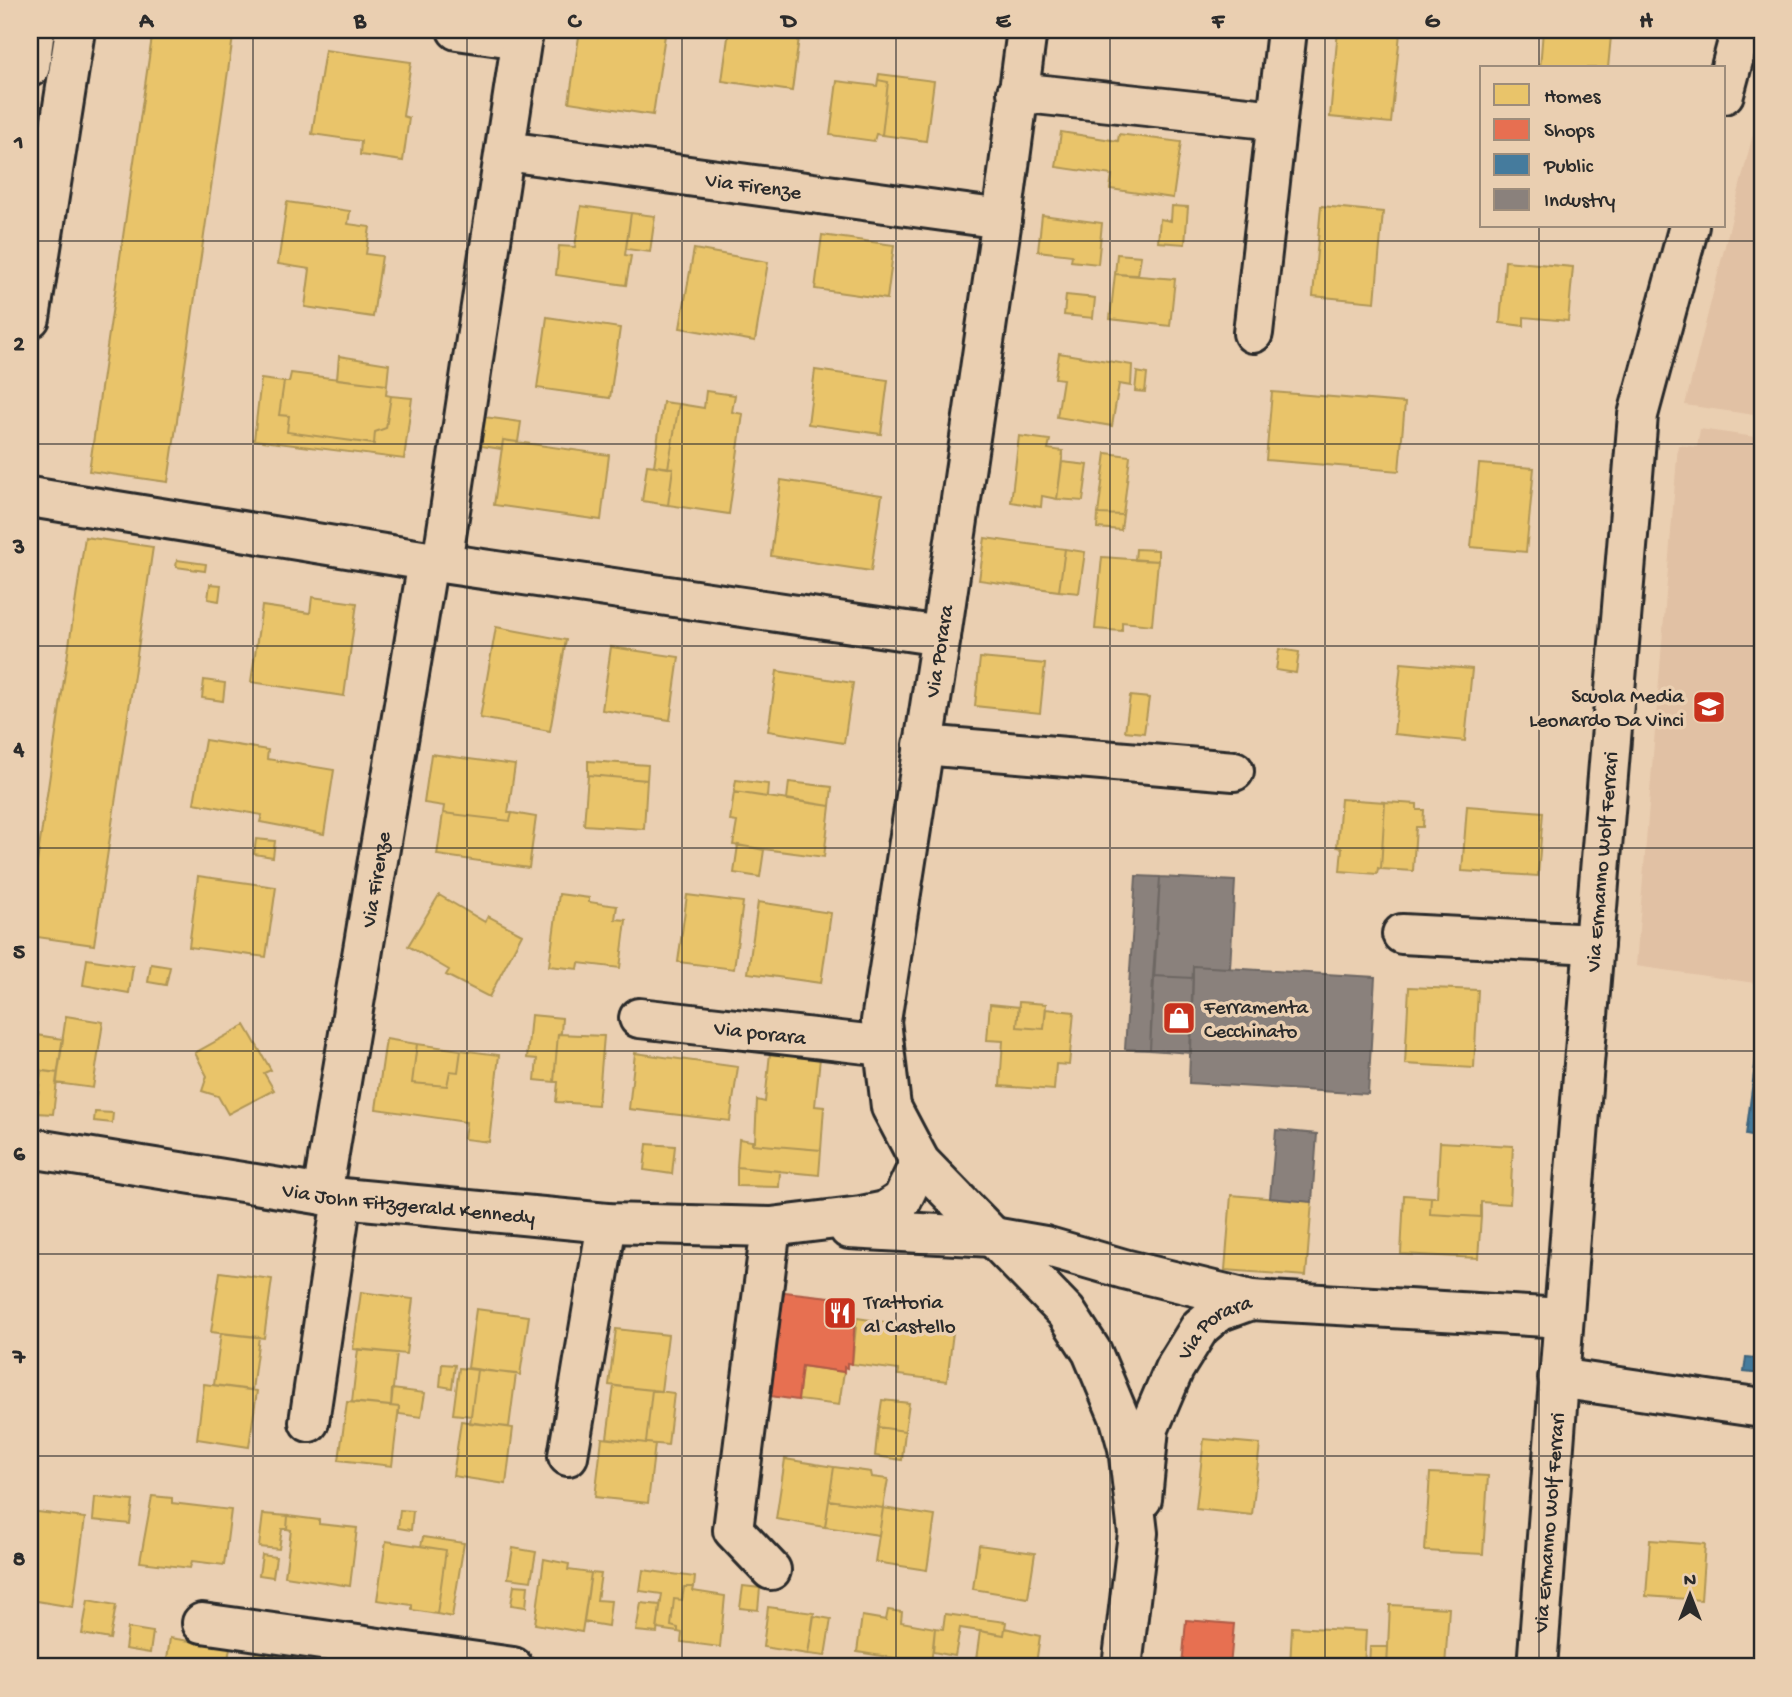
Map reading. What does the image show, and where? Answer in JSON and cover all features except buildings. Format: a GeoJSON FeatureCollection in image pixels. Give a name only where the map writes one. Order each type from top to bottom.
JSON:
{"type":"FeatureCollection","features":[{"type":"Feature","properties":{"kind":"street"},"geometry":{"type":"LineString","coordinates":[[30,67],[35,30]]}},
{"type":"Feature","properties":{"kind":"street"},"geometry":{"type":"LineString","coordinates":[[30,318],[41,168],[75,30]]}},
{"type":"Feature","properties":{"kind":"street","name":"Via Firenze"},"geometry":{"type":"LineString","coordinates":[[309,1422],[332,1197],[435,562],[506,151],[522,34],[457,30]]}},
{"type":"Feature","properties":{"kind":"street","name":"Via Porara"},"geometry":{"type":"LineString","coordinates":[[1027,30],[941,636],[881,1021],[891,1107],[920,1162],[1066,1312],[1092,1352],[1110,1390],[1128,1448],[1138,1533]]}},
{"type":"Feature","properties":{"kind":"street"},"geometry":{"type":"LineString","coordinates":[[1253,333],[1287,30]]}},
{"type":"Feature","properties":{"kind":"street"},"geometry":{"type":"LineString","coordinates":[[1726,86],[1741,30]]}},
{"type":"Feature","properties":{"kind":"street"},"geometry":{"type":"LineString","coordinates":[[1017,92],[1276,120]]}},
{"type":"Feature","properties":{"kind":"street","name":"Via Firenze"},"geometry":{"type":"LineString","coordinates":[[506,151],[1002,219]]}},
{"type":"Feature","properties":{"kind":"street","name":"Via Ermanno Wolf Ferrari"},"geometry":{"type":"LineString","coordinates":[[1537,1667],[1558,1378],[1638,415],[1688,228]]}},
{"type":"Feature","properties":{"kind":"street"},"geometry":{"type":"LineString","coordinates":[[30,497],[435,562],[941,636]]}},
{"type":"Feature","properties":{"kind":"street"},"geometry":{"type":"LineString","coordinates":[[923,745],[1234,771]]}},
{"type":"Feature","properties":{"kind":"street"},"geometry":{"type":"LineString","coordinates":[[1402,934],[1594,944]]}},
{"type":"Feature","properties":{"kind":"street","name":"Via porara"},"geometry":{"type":"LineString","coordinates":[[639,1018],[884,1046]]}},
{"type":"Feature","properties":{"kind":"street","name":"Via John Fitzgerald Kennedy"},"geometry":{"type":"LineString","coordinates":[[30,1148],[332,1197],[607,1223],[782,1225],[993,1237]]}},
{"type":"Feature","properties":{"kind":"street","name":"Via John Fitzgerald Kennedy"},"geometry":{"type":"LineString","coordinates":[[782,1225],[885,1211],[902,1200],[920,1162]]}},
{"type":"Feature","properties":{"kind":"street"},"geometry":{"type":"LineString","coordinates":[[568,1456],[607,1223]]}},
{"type":"Feature","properties":{"kind":"street"},"geometry":{"type":"LineString","coordinates":[[771,1570],[733,1530],[782,1225]]}},
{"type":"Feature","properties":{"kind":"street","name":"Via Porara"},"geometry":{"type":"LineString","coordinates":[[993,1237],[1045,1246],[1124,1269],[1251,1300]]}},
{"type":"Feature","properties":{"kind":"street"},"geometry":{"type":"LineString","coordinates":[[1251,1300],[1563,1318]]}},
{"type":"Feature","properties":{"kind":"street","name":"Via Porara"},"geometry":{"type":"LineString","coordinates":[[1122,1667],[1149,1428],[1174,1369],[1200,1327],[1218,1312],[1251,1300]]}},
{"type":"Feature","properties":{"kind":"street"},"geometry":{"type":"LineString","coordinates":[[1558,1378],[1762,1408]]}},
{"type":"Feature","properties":{"kind":"street"},"geometry":{"type":"LineString","coordinates":[[202,1623],[513,1667]]}},
{"type":"Feature","properties":{"kind":"shaded area"},"geometry":{"type":"Polygon","coordinates":[[[1762,98],[1762,416],[1685,405],[1762,98]]]}},
{"type":"Feature","properties":{"kind":"shaded area","name":"Scuola Media Leonardo Da Vinci"},"geometry":{"type":"Polygon","coordinates":[[[1700,429],[1762,438],[1762,984],[1636,966],[1678,445],[1697,447],[1700,429]]]}},
{"type":"Feature","properties":{"kind":"place","name":"Scuola Media Leonardo Da Vinci"},"geometry":{"type":"Point","coordinates":[1709,707]}},
{"type":"Feature","properties":{"kind":"place","name":"Ferramenta Cecchinato"},"geometry":{"type":"Point","coordinates":[1179,1018]}},
{"type":"Feature","properties":{"kind":"place","name":"Trattoria al Castello"},"geometry":{"type":"Point","coordinates":[840,1313]}}]}
